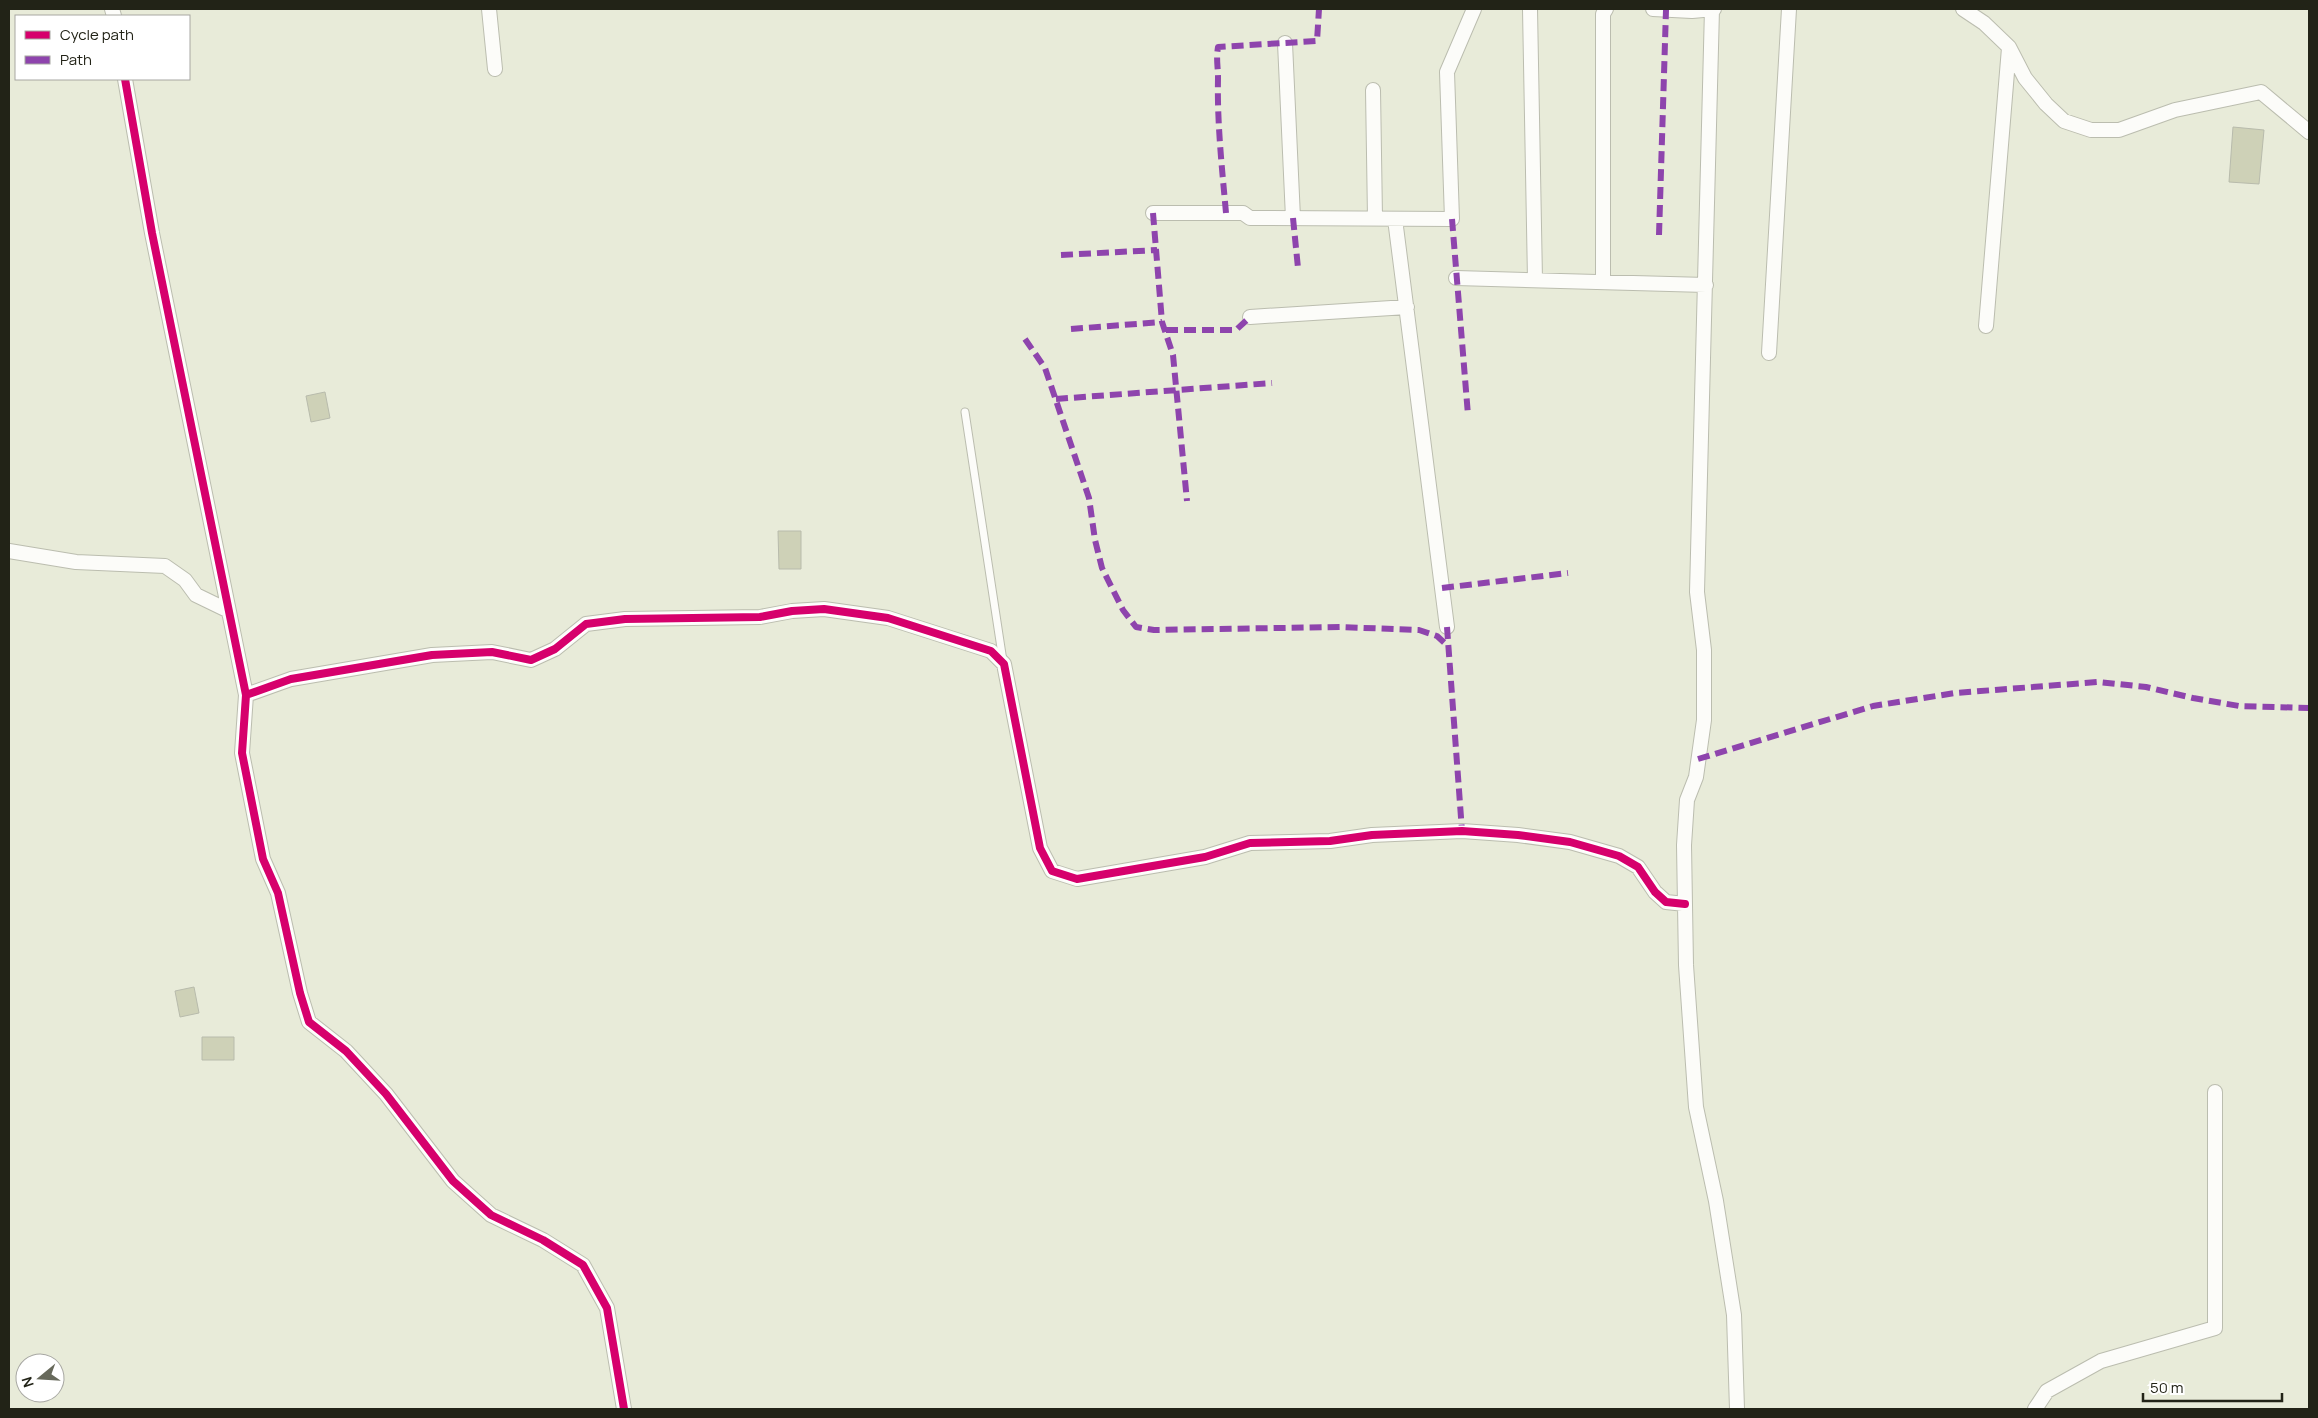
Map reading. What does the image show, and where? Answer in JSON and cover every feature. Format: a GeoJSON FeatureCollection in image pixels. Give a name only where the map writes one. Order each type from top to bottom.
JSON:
{"type":"FeatureCollection","features":[{"type":"Feature","properties":{"kind":"street"},"geometry":{"type":"LineString","coordinates":[[489,9],[495,69]]}},
{"type":"Feature","properties":{"kind":"street"},"geometry":{"type":"LineString","coordinates":[[1153,213],[1243,213],[1250,218],[1452,219],[1447,72],[1474,9]]}},
{"type":"Feature","properties":{"kind":"street"},"geometry":{"type":"LineString","coordinates":[[1530,9],[1535,280]]}},
{"type":"Feature","properties":{"kind":"street"},"geometry":{"type":"LineString","coordinates":[[1603,282],[1603,14],[1606,9]]}},
{"type":"Feature","properties":{"kind":"street"},"geometry":{"type":"LineString","coordinates":[[1653,9],[1713,9],[1697,592],[1704,650],[1704,720],[1696,777],[1687,800],[1684,845],[1686,965],[1696,1108],[1727,1259],[1734,1314],[1737,1409]]}},
{"type":"Feature","properties":{"kind":"street"},"geometry":{"type":"LineString","coordinates":[[1769,353],[1789,9]]}},
{"type":"Feature","properties":{"kind":"street"},"geometry":{"type":"LineString","coordinates":[[1963,9],[1984,23],[2009,47],[2025,78],[2046,104],[2064,121],[2091,130],[2119,130],[2174,110],[2261,92],[2309,132]]}},
{"type":"Feature","properties":{"kind":"street"},"geometry":{"type":"LineString","coordinates":[[1285,43],[1294,218]]}},
{"type":"Feature","properties":{"kind":"street"},"geometry":{"type":"LineString","coordinates":[[1986,326],[2009,47]]}},
{"type":"Feature","properties":{"kind":"street"},"geometry":{"type":"LineString","coordinates":[[125,80],[152,233],[227,610],[246,695],[242,753],[263,859],[278,893],[300,993],[309,1022],[352,1059],[386,1094],[453,1181],[491,1216],[543,1240],[583,1265],[607,1308],[624,1409]]}},
{"type":"Feature","properties":{"kind":"street"},"geometry":{"type":"LineString","coordinates":[[1374,90],[1375,218]]}},
{"type":"Feature","properties":{"kind":"street"},"geometry":{"type":"LineString","coordinates":[[1396,218],[1447,627]]}},
{"type":"Feature","properties":{"kind":"street"},"geometry":{"type":"LineString","coordinates":[[1456,278],[1706,285]]}},
{"type":"Feature","properties":{"kind":"street"},"geometry":{"type":"LineString","coordinates":[[1250,317],[1407,307]]}},
{"type":"Feature","properties":{"kind":"street"},"geometry":{"type":"LineString","coordinates":[[9,551],[76,562],[165,566],[185,580],[196,595],[227,610]]}},
{"type":"Feature","properties":{"kind":"street"},"geometry":{"type":"LineString","coordinates":[[246,695],[291,678],[432,655],[492,652],[531,660],[555,649],[586,624],[625,619],[760,617],[792,611],[824,609],[888,618],[991,651],[1004,664],[1040,848],[1052,871],[1077,879],[1206,857],[1250,842],[1330,841],[1372,835],[1462,831],[1518,835],[1570,842],[1619,856],[1638,867],[1654,892],[1666,902],[1685,904]]}},
{"type":"Feature","properties":{"kind":"street"},"geometry":{"type":"LineString","coordinates":[[2035,1409],[2047,1390],[2101,1361],[2215,1328],[2215,1092]]}},
{"type":"Feature","properties":{"kind":"lane"},"geometry":{"type":"LineString","coordinates":[[965,412],[1004,664]]}},
{"type":"Feature","properties":{"kind":"building"},"geometry":{"type":"Polygon","coordinates":[[[2233,127],[2264,130],[2259,184],[2229,182],[2233,127]]]}},
{"type":"Feature","properties":{"kind":"building"},"geometry":{"type":"Polygon","coordinates":[[[325,392],[330,418],[311,422],[306,396],[325,392]]]}},
{"type":"Feature","properties":{"kind":"building"},"geometry":{"type":"Polygon","coordinates":[[[778,531],[801,531],[801,569],[779,569],[778,531]]]}},
{"type":"Feature","properties":{"kind":"building"},"geometry":{"type":"Polygon","coordinates":[[[194,987],[199,1013],[180,1017],[175,991],[194,987]]]}},
{"type":"Feature","properties":{"kind":"building"},"geometry":{"type":"Polygon","coordinates":[[[202,1037],[234,1037],[234,1060],[202,1060],[202,1037]]]}},
{"type":"Feature","properties":{"kind":"marked path"},"geometry":{"type":"LineString","coordinates":[[1226,213],[1219,129],[1218,47],[1317,41],[1319,9]]}},
{"type":"Feature","properties":{"kind":"marked path"},"geometry":{"type":"LineString","coordinates":[[1659,235],[1666,10]]}},
{"type":"Feature","properties":{"kind":"marked path"},"geometry":{"type":"LineString","coordinates":[[1153,213],[1162,322],[1173,355],[1187,501]]}},
{"type":"Feature","properties":{"kind":"marked path"},"geometry":{"type":"LineString","coordinates":[[1293,218],[1298,268]]}},
{"type":"Feature","properties":{"kind":"marked path"},"geometry":{"type":"LineString","coordinates":[[1452,219],[1468,415]]}},
{"type":"Feature","properties":{"kind":"marked path"},"geometry":{"type":"LineString","coordinates":[[1061,255],[1157,250]]}},
{"type":"Feature","properties":{"kind":"marked path"},"geometry":{"type":"LineString","coordinates":[[1166,330],[1236,330],[1250,317]]}},
{"type":"Feature","properties":{"kind":"marked path"},"geometry":{"type":"LineString","coordinates":[[1071,329],[1162,322]]}},
{"type":"Feature","properties":{"kind":"marked path"},"geometry":{"type":"LineString","coordinates":[[1025,339],[1045,368],[1089,498],[1095,540],[1102,568],[1123,610],[1136,627],[1154,630],[1340,627],[1419,630],[1437,636],[1448,646]]}},
{"type":"Feature","properties":{"kind":"marked path"},"geometry":{"type":"LineString","coordinates":[[1056,399],[1272,383]]}},
{"type":"Feature","properties":{"kind":"marked path"},"geometry":{"type":"LineString","coordinates":[[1442,588],[1568,573]]}},
{"type":"Feature","properties":{"kind":"marked path"},"geometry":{"type":"LineString","coordinates":[[1447,627],[1462,831]]}},
{"type":"Feature","properties":{"kind":"marked path"},"geometry":{"type":"LineString","coordinates":[[1698,759],[1873,706],[1955,693],[2098,682],[2146,687],[2239,706],[2309,708]]}},
{"type":"Feature","properties":{"kind":"cycle path"},"geometry":{"type":"LineString","coordinates":[[125,80],[152,233],[246,695],[242,753],[263,859],[278,893],[300,993],[309,1022],[346,1051],[386,1094],[453,1181],[491,1215],[543,1240],[583,1265],[607,1308],[624,1409]]}},
{"type":"Feature","properties":{"kind":"cycle path"},"geometry":{"type":"LineString","coordinates":[[246,695],[291,679],[432,655],[492,652],[531,660],[555,649],[586,624],[625,619],[760,617],[792,611],[824,609],[888,618],[991,651],[1004,664],[1040,848],[1052,871],[1077,879],[1205,857],[1250,843],[1330,841],[1372,835],[1462,831],[1518,835],[1570,842],[1619,856],[1638,867],[1655,892],[1666,902],[1685,904]]}}]}
